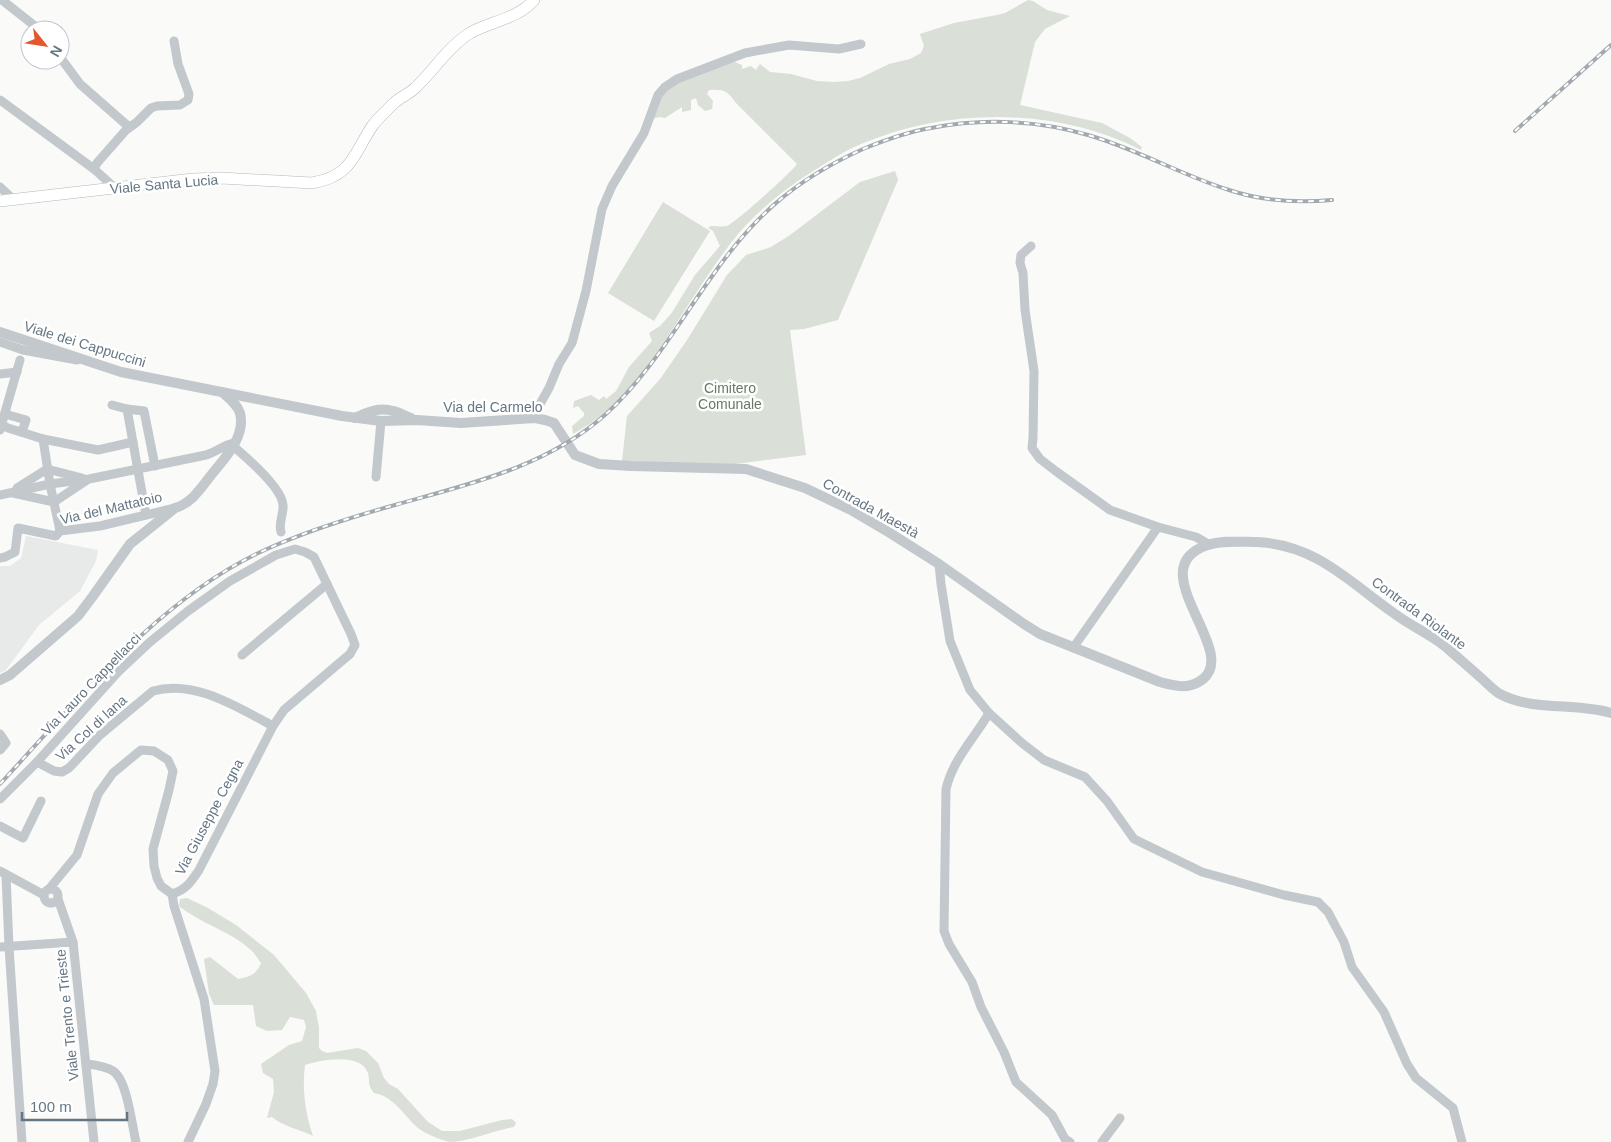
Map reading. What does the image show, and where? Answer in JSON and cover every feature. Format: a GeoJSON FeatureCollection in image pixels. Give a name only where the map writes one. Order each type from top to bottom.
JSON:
{"type":"FeatureCollection","features":[{"type":"Feature","properties":{"kind":"main road","name":"Viale Santa Lucia"},"geometry":{"type":"LineString","coordinates":[[0,201],[193,179],[221,178],[312,183],[322,181],[333,176],[353,161],[373,125],[396,101],[415,89],[456,43],[477,29],[520,12],[534,0]]}},
{"type":"Feature","properties":{"kind":"street"},"geometry":{"type":"LineString","coordinates":[[2,0],[27,20]]}},
{"type":"Feature","properties":{"kind":"street"},"geometry":{"type":"LineString","coordinates":[[94,169],[129,127],[151,108],[180,105],[188,100],[189,94],[178,64],[174,41]]}},
{"type":"Feature","properties":{"kind":"street"},"geometry":{"type":"LineString","coordinates":[[535,418],[535,414],[559,364],[572,343],[586,291],[602,209],[612,186],[644,133],[658,96],[665,87],[678,79],[746,53],[789,45],[839,49],[862,44]]}},
{"type":"Feature","properties":{"kind":"street"},"geometry":{"type":"LineString","coordinates":[[69,70],[80,84],[129,127]]}},
{"type":"Feature","properties":{"kind":"street"},"geometry":{"type":"LineString","coordinates":[[0,100],[94,169],[116,188]]}},
{"type":"Feature","properties":{"kind":"street"},"geometry":{"type":"LineString","coordinates":[[0,187],[14,200]]}},
{"type":"Feature","properties":{"kind":"street","name":"Contrada Riolante"},"geometry":{"type":"LineString","coordinates":[[1031,246],[1021,255],[1020,263],[1023,273],[1025,310],[1034,371],[1032,448],[1040,459],[1056,472],[1110,510],[1196,538],[1208,544],[1258,542],[1291,548],[1309,554],[1343,574],[1395,615],[1442,645],[1499,694],[1520,702],[1578,707],[1611,713]]}},
{"type":"Feature","properties":{"kind":"street","name":"Viale dei Cappuccini"},"geometry":{"type":"LineString","coordinates":[[0,332],[121,372],[221,392]]}},
{"type":"Feature","properties":{"kind":"street"},"geometry":{"type":"LineString","coordinates":[[0,342],[21,355],[82,360]]}},
{"type":"Feature","properties":{"kind":"street"},"geometry":{"type":"LineString","coordinates":[[21,355],[1,426],[42,438],[98,450],[133,442]]}},
{"type":"Feature","properties":{"kind":"street"},"geometry":{"type":"LineString","coordinates":[[0,374],[17,372]]}},
{"type":"Feature","properties":{"kind":"street"},"geometry":{"type":"LineString","coordinates":[[0,680],[10,675],[78,616],[130,544],[175,508],[183,506],[193,497],[234,445],[241,423],[239,410],[221,392]]}},
{"type":"Feature","properties":{"kind":"street","name":"Via del Carmelo"},"geometry":{"type":"LineString","coordinates":[[221,392],[355,418],[381,421],[417,420],[460,424],[535,418],[554,424],[570,448]]}},
{"type":"Feature","properties":{"kind":"street"},"geometry":{"type":"LineString","coordinates":[[239,410],[246,402],[253,398]]}},
{"type":"Feature","properties":{"kind":"street"},"geometry":{"type":"LineString","coordinates":[[112,405],[127,410],[144,412],[155,466]]}},
{"type":"Feature","properties":{"kind":"street","name":"Via del Carmelo"},"geometry":{"type":"LineString","coordinates":[[355,418],[368,411],[383,409],[417,420]]}},
{"type":"Feature","properties":{"kind":"street"},"geometry":{"type":"LineString","coordinates":[[127,410],[146,514]]}},
{"type":"Feature","properties":{"kind":"street"},"geometry":{"type":"LineString","coordinates":[[5,414],[26,420],[22,432]]}},
{"type":"Feature","properties":{"kind":"street"},"geometry":{"type":"LineString","coordinates":[[376,477],[381,421]]}},
{"type":"Feature","properties":{"kind":"street"},"geometry":{"type":"LineString","coordinates":[[42,438],[60,531]]}},
{"type":"Feature","properties":{"kind":"street"},"geometry":{"type":"LineString","coordinates":[[0,495],[50,484],[138,470],[217,452],[226,444],[234,445],[278,491],[283,504],[280,528],[282,532]]}},
{"type":"Feature","properties":{"kind":"street","name":"Contrada Maestà"},"geometry":{"type":"LineString","coordinates":[[570,448],[575,455],[599,464],[746,469],[805,488],[851,510],[890,532],[1024,624],[1040,634],[1073,648]]}},
{"type":"Feature","properties":{"kind":"street"},"geometry":{"type":"LineString","coordinates":[[10,492],[48,469],[89,479]]}},
{"type":"Feature","properties":{"kind":"street"},"geometry":{"type":"LineString","coordinates":[[10,492],[54,502],[89,479]]}},
{"type":"Feature","properties":{"kind":"street","name":"Via del Mattatoio"},"geometry":{"type":"LineString","coordinates":[[0,558],[14,552],[18,528],[56,536],[60,531],[100,526],[175,508]]}},
{"type":"Feature","properties":{"kind":"street"},"geometry":{"type":"LineString","coordinates":[[1158,527],[1073,648],[1160,682],[1178,687],[1192,686],[1204,678],[1210,671],[1212,659],[1209,646],[1187,595],[1182,571],[1188,558],[1197,549],[1208,544]]}},
{"type":"Feature","properties":{"kind":"street","name":"Via Lauro Cappellacci"},"geometry":{"type":"LineString","coordinates":[[0,799],[118,672],[150,642],[188,611],[230,581],[276,555],[295,549],[314,557],[355,645],[350,654],[284,710],[273,726]]}},
{"type":"Feature","properties":{"kind":"street"},"geometry":{"type":"LineString","coordinates":[[939,564],[940,584],[950,641],[970,690],[989,713],[1044,760],[1085,777],[1108,801],[1134,839],[1202,872],[1284,896],[1318,902],[1328,912],[1344,942],[1352,967],[1384,1012],[1404,1060],[1416,1078],[1453,1108],[1462,1142]]}},
{"type":"Feature","properties":{"kind":"street"},"geometry":{"type":"LineString","coordinates":[[242,655],[327,584]]}},
{"type":"Feature","properties":{"kind":"street","name":"Via Col di lana"},"geometry":{"type":"LineString","coordinates":[[36,762],[62,772],[70,768],[100,735],[153,691],[164,688],[206,692],[273,726]]}},
{"type":"Feature","properties":{"kind":"street"},"geometry":{"type":"LineString","coordinates":[[989,713],[955,764],[949,776],[946,789],[944,931],[949,944],[972,982],[981,1007],[1004,1052],[1016,1082],[1052,1114],[1065,1139],[1070,1142]]}},
{"type":"Feature","properties":{"kind":"street","name":"Via Giuseppe Cegna"},"geometry":{"type":"LineString","coordinates":[[46,892],[77,855],[98,794],[112,773],[141,750],[154,750],[168,760],[173,771],[153,849],[154,866],[157,878],[162,886],[172,894],[181,892],[190,884],[199,870],[273,726]]}},
{"type":"Feature","properties":{"kind":"street"},"geometry":{"type":"LineString","coordinates":[[0,734],[6,743],[0,750]]}},
{"type":"Feature","properties":{"kind":"street"},"geometry":{"type":"LineString","coordinates":[[0,826],[23,838],[41,800]]}},
{"type":"Feature","properties":{"kind":"street","name":"Via Giuseppe Cegna"},"geometry":{"type":"LineString","coordinates":[[56,899],[64,872]]}},
{"type":"Feature","properties":{"kind":"street"},"geometry":{"type":"LineString","coordinates":[[22,1142],[4,947],[3,873],[46,892],[54,889],[56,899],[46,902],[46,892]]}},
{"type":"Feature","properties":{"kind":"street"},"geometry":{"type":"LineString","coordinates":[[172,894],[174,906],[204,999],[215,1072],[206,1104],[188,1142]]}},
{"type":"Feature","properties":{"kind":"street","name":"Viale Trento e Trieste"},"geometry":{"type":"LineString","coordinates":[[56,899],[73,942],[94,1142]]}},
{"type":"Feature","properties":{"kind":"street"},"geometry":{"type":"LineString","coordinates":[[4,947],[73,942]]}},
{"type":"Feature","properties":{"kind":"street"},"geometry":{"type":"LineString","coordinates":[[86,1064],[115,1071],[119,1077],[124,1087],[136,1142]]}},
{"type":"Feature","properties":{"kind":"street"},"geometry":{"type":"LineString","coordinates":[[1102,1142],[1120,1118]]}},
{"type":"Feature","properties":{"kind":"shaded area"},"geometry":{"type":"Polygon","coordinates":[[[26,536],[98,550],[96,561],[80,591],[39,625],[6,670],[0,673],[0,566],[10,566],[21,558],[26,536]]]}},
{"type":"Feature","properties":{"kind":"green space"},"geometry":{"type":"Polygon","coordinates":[[[1028,0],[1047,10],[1070,16],[1045,29],[1035,42],[1020,105],[1102,123],[1130,138],[1142,147],[1141,150],[1109,136],[1075,126],[1005,117],[969,118],[934,123],[899,131],[851,149],[788,188],[770,202],[738,234],[657,351],[622,396],[592,423],[573,434],[572,426],[584,416],[584,413],[578,406],[573,408],[574,401],[591,395],[599,400],[604,396],[606,399],[616,391],[629,367],[652,341],[649,333],[660,326],[671,314],[695,275],[720,246],[713,231],[708,228],[711,226],[727,226],[732,223],[763,197],[797,164],[725,92],[709,90],[707,94],[713,101],[712,109],[705,111],[698,105],[696,98],[691,100],[691,110],[682,112],[682,107],[665,118],[651,119],[663,94],[687,78],[735,62],[742,65],[742,69],[751,66],[756,70],[760,64],[770,72],[791,74],[817,81],[834,82],[860,78],[889,64],[910,59],[921,53],[924,46],[920,34],[954,23],[1005,13],[1028,0]]]}},
{"type":"Feature","properties":{"kind":"green space","name":"Cimitero Comunale"},"geometry":{"type":"Polygon","coordinates":[[[895,171],[898,180],[838,320],[804,329],[790,330],[806,455],[727,465],[622,461],[627,416],[660,379],[687,340],[727,275],[746,255],[771,247],[790,235],[860,182],[895,171]]]}},
{"type":"Feature","properties":{"kind":"green space"},"geometry":{"type":"Polygon","coordinates":[[[663,202],[710,231],[654,321],[608,293],[663,202]]]}},
{"type":"Feature","properties":{"kind":"green space"},"geometry":{"type":"Polygon","coordinates":[[[187,898],[236,925],[274,955],[306,993],[316,1011],[319,1028],[319,1048],[322,1051],[327,1053],[358,1048],[366,1051],[378,1063],[384,1078],[389,1084],[398,1089],[428,1122],[442,1131],[460,1131],[512,1119],[516,1123],[514,1127],[457,1141],[450,1142],[438,1138],[418,1128],[388,1098],[374,1093],[369,1084],[367,1071],[362,1065],[339,1059],[305,1065],[305,1100],[313,1136],[287,1126],[272,1117],[267,1118],[274,1092],[273,1079],[263,1073],[261,1064],[289,1045],[302,1041],[306,1027],[304,1020],[290,1017],[282,1030],[267,1031],[256,1026],[253,1005],[214,1005],[209,994],[204,959],[210,957],[238,979],[252,975],[261,963],[244,944],[179,906],[180,899],[187,898]]]}},
{"type":"Feature","properties":{"kind":"railway"},"geometry":{"type":"LineString","coordinates":[[1515,131],[1611,45]]}},
{"type":"Feature","properties":{"kind":"railway"},"geometry":{"type":"LineString","coordinates":[[0,784],[123,653],[157,622],[192,594],[228,569],[267,549],[315,530],[506,472],[559,448],[583,432],[606,414],[635,384],[724,260],[757,221],[775,204],[815,174],[863,149],[905,134],[950,125],[1010,122],[1050,126],[1106,141],[1211,184],[1242,194],[1280,200],[1332,200]]}}]}
